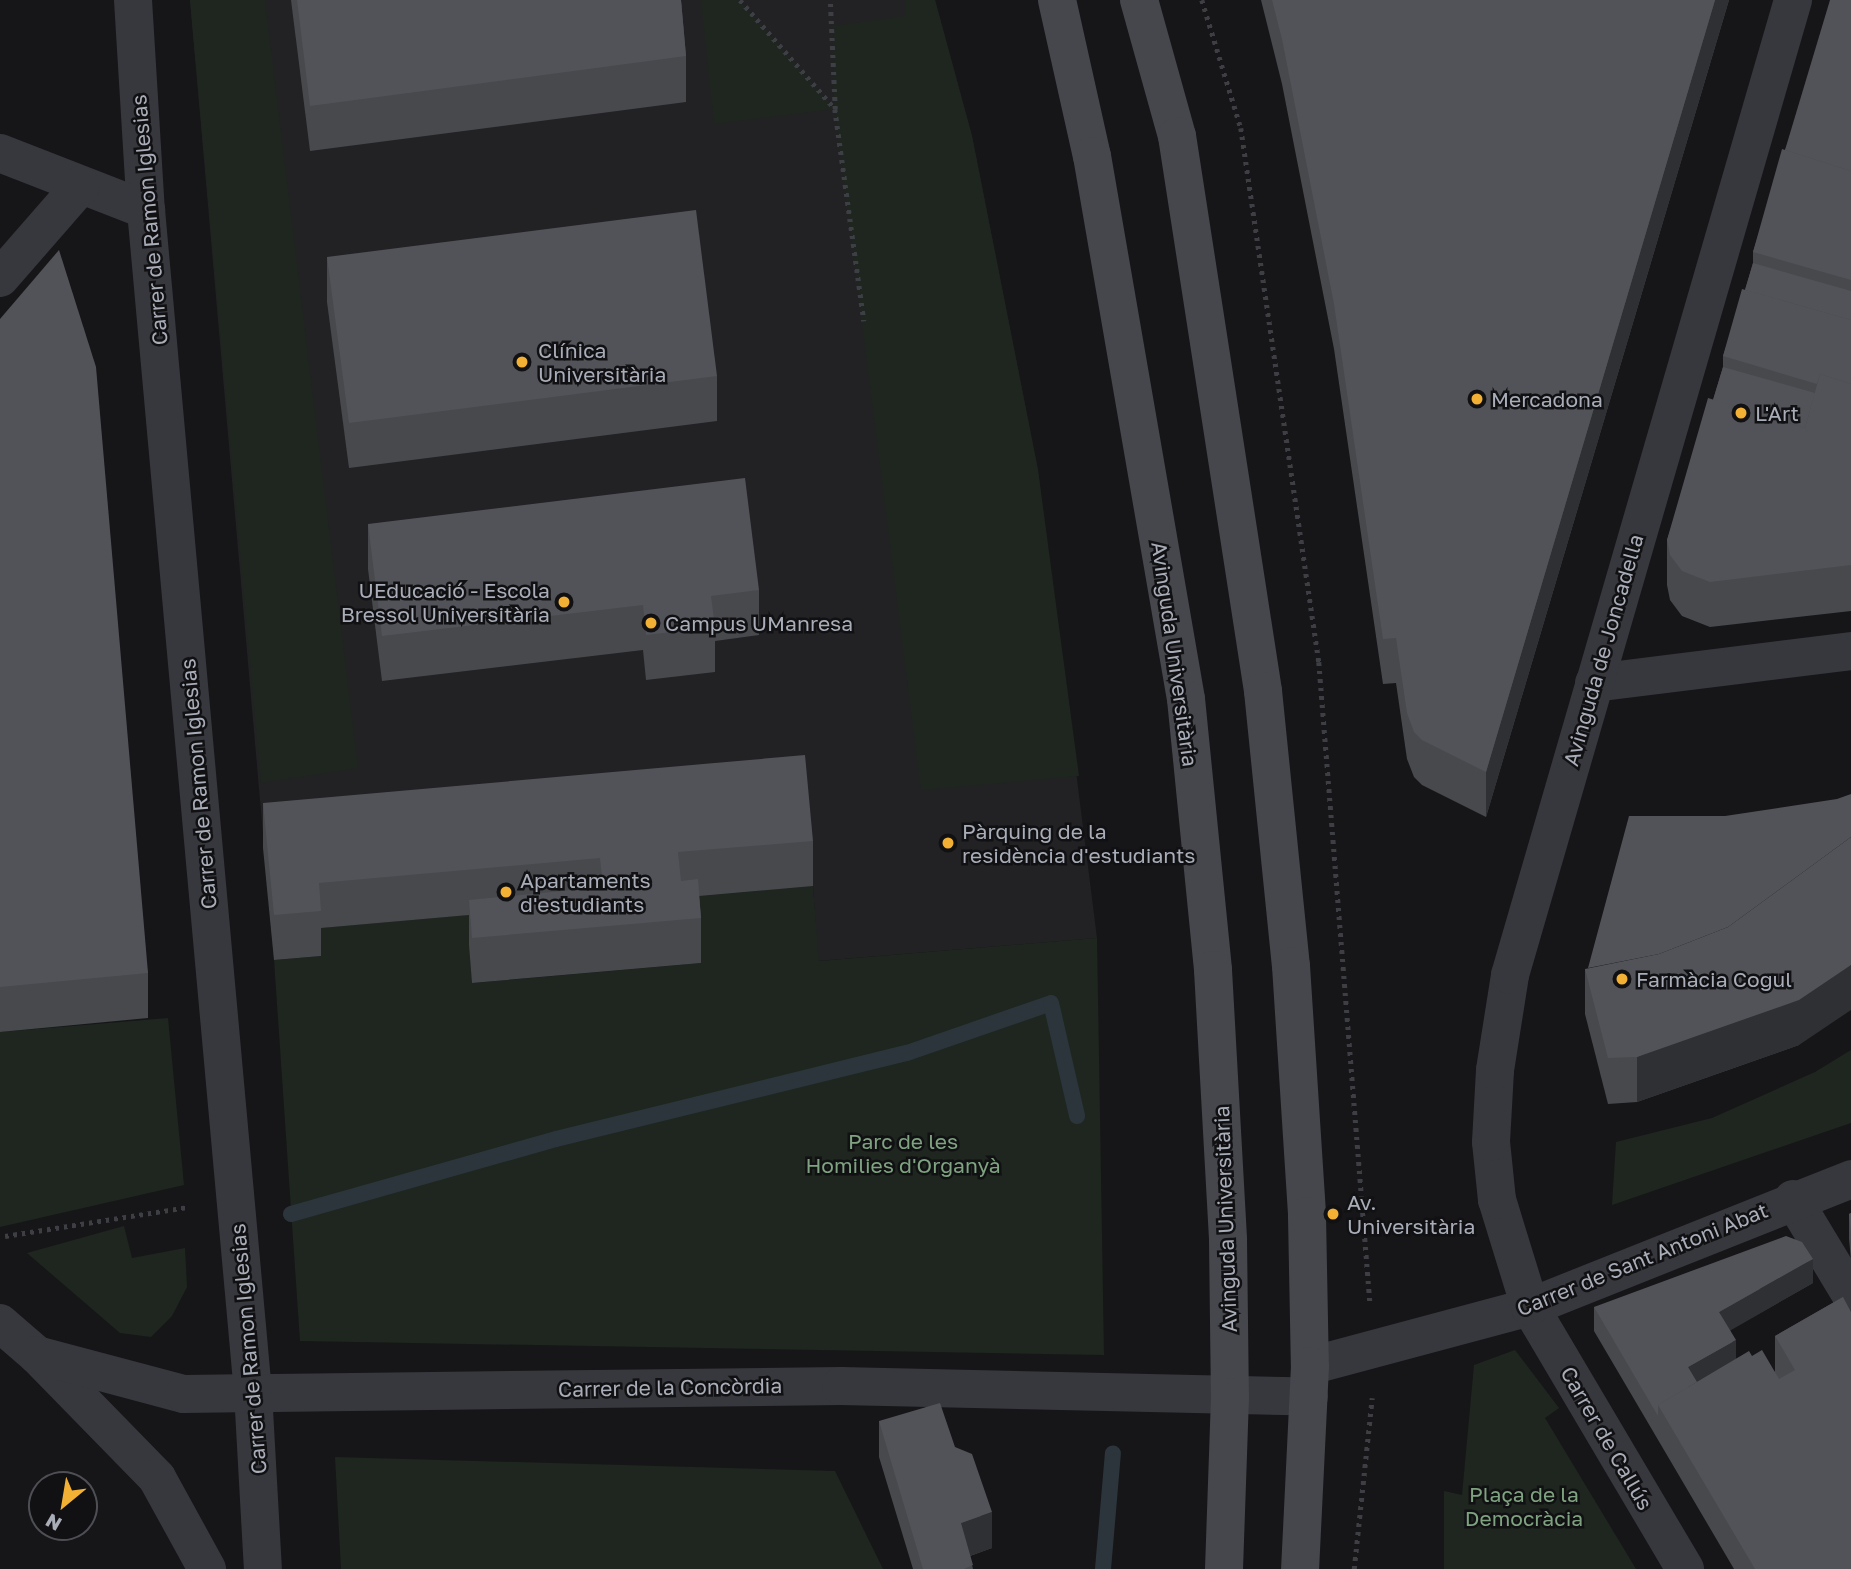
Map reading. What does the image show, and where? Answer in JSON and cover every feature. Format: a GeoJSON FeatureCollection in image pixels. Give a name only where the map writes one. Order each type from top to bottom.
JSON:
{"type":"FeatureCollection","features":[{"type":"Feature","properties":{"kind":"street","name":"Carrer de Ramon Iglesias"},"geometry":{"type":"LineString","coordinates":[[133,0],[146,210],[253,1392],[263,1569]]}},
{"type":"Feature","properties":{"kind":"street","name":"Avinguda Universitària"},"geometry":{"type":"LineString","coordinates":[[1057,0],[1092,156],[1186,698],[1213,970],[1228,1240],[1230,1397],[1224,1569]]}},
{"type":"Feature","properties":{"kind":"street"},"geometry":{"type":"LineString","coordinates":[[1139,0],[1177,136],[1263,691],[1291,966],[1307,1216],[1309,1381],[1300,1569]]}},
{"type":"Feature","properties":{"kind":"street","name":"Avinguda de Joncadella"},"geometry":{"type":"LineString","coordinates":[[1530,1307],[1497,1200],[1491,1142],[1494,1070],[1510,975],[1793,0]]}},
{"type":"Feature","properties":{"kind":"street"},"geometry":{"type":"LineString","coordinates":[[0,153],[146,210]]}},
{"type":"Feature","properties":{"kind":"street"},"geometry":{"type":"LineString","coordinates":[[0,278],[81,185]]}},
{"type":"Feature","properties":{"kind":"street"},"geometry":{"type":"LineString","coordinates":[[1594,683],[1851,651]]}},
{"type":"Feature","properties":{"kind":"street","name":"Carrer de Sant Antoni Abat"},"geometry":{"type":"LineString","coordinates":[[1309,1381],[1374,1349],[1530,1307],[1793,1199],[1851,1179]]}},
{"type":"Feature","properties":{"kind":"street"},"geometry":{"type":"LineString","coordinates":[[1793,1199],[1851,1295]]}},
{"type":"Feature","properties":{"kind":"street","name":"Carrer de Callús"},"geometry":{"type":"LineString","coordinates":[[1530,1307],[1685,1569]]}},
{"type":"Feature","properties":{"kind":"street","name":"Carrer de la Concòrdia"},"geometry":{"type":"LineString","coordinates":[[0,1323],[37,1355],[157,1478],[208,1569]]}},
{"type":"Feature","properties":{"kind":"street","name":"Carrer de la Concòrdia"},"geometry":{"type":"LineString","coordinates":[[37,1355],[184,1394],[841,1386],[1230,1397],[1309,1381]]}},
{"type":"Feature","properties":{"kind":"path"},"geometry":{"type":"LineString","coordinates":[[740,0],[835,109]]}},
{"type":"Feature","properties":{"kind":"path"},"geometry":{"type":"LineString","coordinates":[[830,0],[835,109],[864,321]]}},
{"type":"Feature","properties":{"kind":"path"},"geometry":{"type":"LineString","coordinates":[[5,1236],[189,1207]]}},
{"type":"Feature","properties":{"kind":"path"},"geometry":{"type":"LineString","coordinates":[[1354,1569],[1372,1419],[1374,1349]]}},
{"type":"Feature","properties":{"kind":"shaded area","name":"Campus UManresa"},"geometry":{"type":"Polygon","coordinates":[[[190,0],[935,0],[972,136],[1038,470],[1097,938],[818,961],[813,886],[472,983],[469,945],[600,903],[319,928],[274,960],[190,0]]]}},
{"type":"Feature","properties":{"kind":"green space"},"geometry":{"type":"Polygon","coordinates":[[[190,0],[265,0],[358,768],[261,783],[190,0]]]}},
{"type":"Feature","properties":{"kind":"green space"},"geometry":{"type":"Polygon","coordinates":[[[701,0],[740,0],[834,108],[833,26],[906,16],[905,0],[935,0],[972,136],[1038,470],[1079,776],[921,790],[835,109],[714,124],[701,0]]]}},
{"type":"Feature","properties":{"kind":"green space","name":"Parc de les Homilies d'Organyà"},"geometry":{"type":"Polygon","coordinates":[[[813,886],[819,961],[1097,938],[1104,1355],[300,1341],[274,960],[321,956],[319,928],[600,903],[473,983],[701,963],[678,898],[813,886]]]}},
{"type":"Feature","properties":{"kind":"green space"},"geometry":{"type":"Polygon","coordinates":[[[168,1018],[184,1185],[0,1227],[0,1032],[168,1018]]]}},
{"type":"Feature","properties":{"kind":"green space"},"geometry":{"type":"Polygon","coordinates":[[[1851,1050],[1851,1123],[1612,1205],[1616,1142],[1712,1118],[1815,1072],[1851,1050]]]}},
{"type":"Feature","properties":{"kind":"green space"},"geometry":{"type":"Polygon","coordinates":[[[124,1226],[132,1258],[185,1248],[187,1287],[172,1316],[151,1337],[120,1333],[27,1253],[124,1226]]]}},
{"type":"Feature","properties":{"kind":"green space","name":"Plaça de la Democràcia"},"geometry":{"type":"Polygon","coordinates":[[[1515,1350],[1559,1408],[1545,1418],[1636,1569],[1444,1569],[1444,1491],[1462,1495],[1474,1365],[1515,1350]]]}},
{"type":"Feature","properties":{"kind":"green space"},"geometry":{"type":"Polygon","coordinates":[[[335,1457],[835,1471],[883,1569],[341,1569],[335,1457]]]}},
{"type":"Feature","properties":{"kind":"building"},"geometry":{"type":"Polygon","coordinates":[[[297,0],[681,0],[686,56],[310,106],[297,0]]]}},
{"type":"Feature","properties":{"kind":"building","name":"Mercadona"},"geometry":{"type":"Polygon","coordinates":[[[1272,0],[1715,0],[1486,772],[1422,740],[1414,732],[1407,713],[1396,638],[1383,639],[1334,304],[1272,0]]]}},
{"type":"Feature","properties":{"kind":"building"},"geometry":{"type":"Polygon","coordinates":[[[1830,0],[1851,0],[1851,171],[1785,150],[1830,0]]]}},
{"type":"Feature","properties":{"kind":"building"},"geometry":{"type":"Polygon","coordinates":[[[1782,149],[1851,171],[1851,280],[1753,252],[1782,149]]]}},
{"type":"Feature","properties":{"kind":"building","name":"Clínica Universitària"},"geometry":{"type":"Polygon","coordinates":[[[696,210],[717,376],[349,423],[327,257],[696,210]]]}},
{"type":"Feature","properties":{"kind":"building"},"geometry":{"type":"Polygon","coordinates":[[[59,250],[96,367],[148,973],[0,987],[0,319],[59,250]]]}},
{"type":"Feature","properties":{"kind":"building"},"geometry":{"type":"Polygon","coordinates":[[[1753,263],[1851,291],[1851,320],[1745,290],[1753,263]]]}},
{"type":"Feature","properties":{"kind":"building"},"geometry":{"type":"Polygon","coordinates":[[[1742,289],[1851,320],[1851,384],[1820,374],[1817,384],[1723,356],[1742,289]]]}},
{"type":"Feature","properties":{"kind":"building"},"geometry":{"type":"Polygon","coordinates":[[[1723,367],[1815,393],[1805,428],[1713,400],[1723,367]]]}},
{"type":"Feature","properties":{"kind":"building"},"geometry":{"type":"Polygon","coordinates":[[[1820,374],[1851,384],[1851,565],[1710,582],[1682,571],[1670,555],[1667,540],[1708,398],[1805,428],[1820,374]]]}},
{"type":"Feature","properties":{"kind":"building","name":"UEducació - Escola Bressol Universitària"},"geometry":{"type":"Polygon","coordinates":[[[745,478],[759,590],[711,596],[715,627],[646,635],[643,605],[382,636],[368,524],[745,478]]]}},
{"type":"Feature","properties":{"kind":"building"},"geometry":{"type":"Polygon","coordinates":[[[805,755],[813,841],[678,852],[681,881],[698,879],[701,918],[472,938],[469,900],[603,887],[600,858],[319,883],[321,911],[274,915],[263,803],[805,755]]]}},
{"type":"Feature","properties":{"kind":"building"},"geometry":{"type":"Polygon","coordinates":[[[1851,794],[1851,837],[1728,927],[1659,954],[1588,968],[1629,816],[1725,816],[1837,799],[1851,794]]]}},
{"type":"Feature","properties":{"kind":"building"},"geometry":{"type":"Polygon","coordinates":[[[1851,837],[1851,965],[1799,1000],[1637,1057],[1608,1058],[1585,969],[1659,954],[1728,927],[1851,837]]]}},
{"type":"Feature","properties":{"kind":"building"},"geometry":{"type":"Polygon","coordinates":[[[1786,1236],[1802,1242],[1813,1259],[1719,1312],[1736,1340],[1688,1367],[1697,1382],[1658,1405],[1658,1416],[1594,1307],[1786,1236]]]}},
{"type":"Feature","properties":{"kind":"building"},"geometry":{"type":"Polygon","coordinates":[[[1843,1297],[1851,1312],[1851,1569],[1755,1569],[1658,1405],[1749,1351],[1752,1356],[1762,1350],[1779,1379],[1795,1370],[1775,1336],[1843,1297]]]}},
{"type":"Feature","properties":{"kind":"building"},"geometry":{"type":"Polygon","coordinates":[[[940,1403],[955,1447],[972,1454],[992,1512],[961,1523],[973,1565],[964,1569],[923,1569],[879,1421],[940,1403]]]}},
{"type":"Feature","properties":{"kind":"waterway"},"geometry":{"type":"LineString","coordinates":[[291,1214],[556,1139],[907,1053],[1051,1003],[1077,1116]]}},
{"type":"Feature","properties":{"kind":"waterway"},"geometry":{"type":"LineString","coordinates":[[1103,1569],[1113,1453]]}},
{"type":"Feature","properties":{"kind":"place","name":"Clínica Universitària"},"geometry":{"type":"Point","coordinates":[522,362]}},
{"type":"Feature","properties":{"kind":"place","name":"Mercadona"},"geometry":{"type":"Point","coordinates":[1477,399]}},
{"type":"Feature","properties":{"kind":"place","name":"L'Art"},"geometry":{"type":"Point","coordinates":[1741,413]}},
{"type":"Feature","properties":{"kind":"place","name":"UEducació - Escola Bressol Universitària"},"geometry":{"type":"Point","coordinates":[564,602]}},
{"type":"Feature","properties":{"kind":"place","name":"Campus UManresa"},"geometry":{"type":"Point","coordinates":[651,623]}},
{"type":"Feature","properties":{"kind":"place","name":"Pàrquing de la residència d'estudiants"},"geometry":{"type":"Point","coordinates":[948,843]}},
{"type":"Feature","properties":{"kind":"place","name":"Apartaments d'estudiants"},"geometry":{"type":"Point","coordinates":[506,892]}},
{"type":"Feature","properties":{"kind":"place","name":"Farmàcia Cogul"},"geometry":{"type":"Point","coordinates":[1622,979]}},
{"type":"Feature","properties":{"kind":"place","name":"Av. Universitària"},"geometry":{"type":"Point","coordinates":[1333,1214]}}]}
